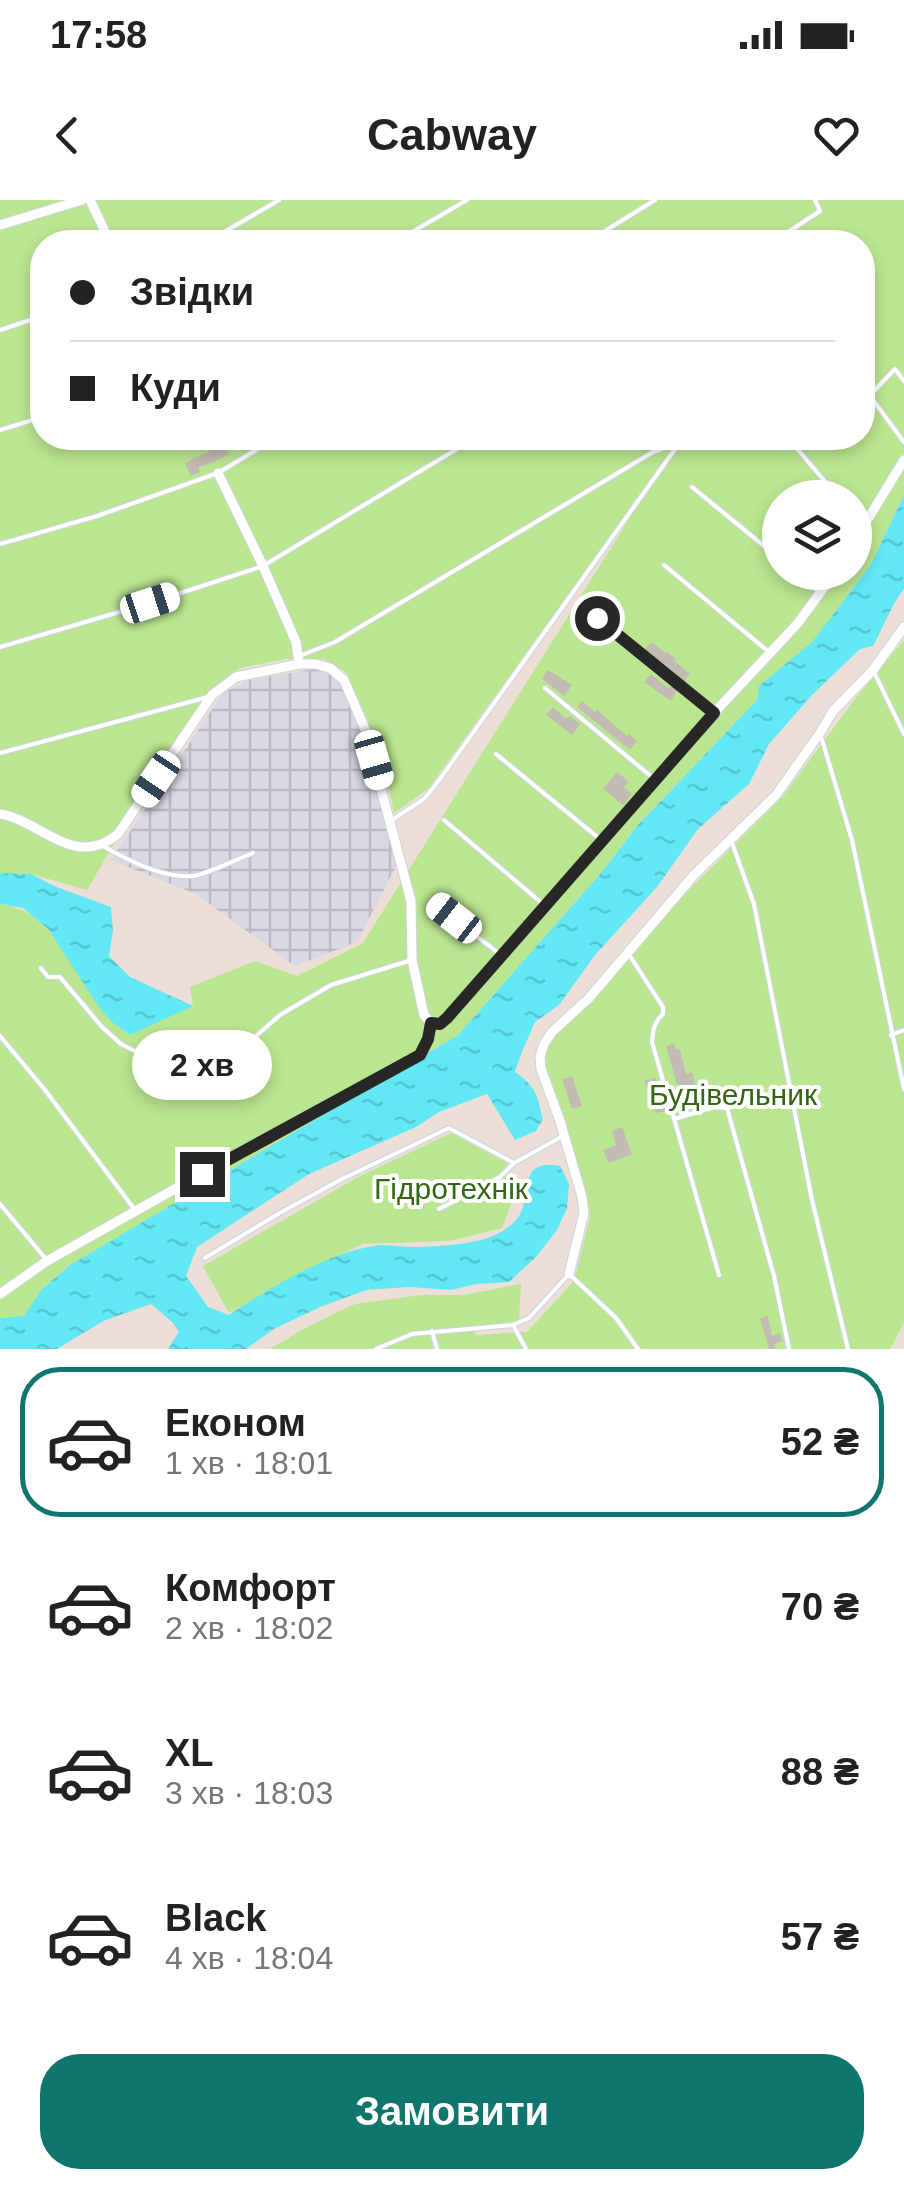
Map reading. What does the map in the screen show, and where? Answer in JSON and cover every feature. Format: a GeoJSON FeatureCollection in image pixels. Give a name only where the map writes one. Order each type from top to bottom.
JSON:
{"type":"FeatureCollection","features":[{"type":"Feature","properties":{"kind":"street"},"geometry":{"type":"LineString","coordinates":[[0,226],[82,200]]}},
{"type":"Feature","properties":{"kind":"street"},"geometry":{"type":"LineString","coordinates":[[90,200],[104,230]]}},
{"type":"Feature","properties":{"kind":"street"},"geometry":{"type":"LineString","coordinates":[[872,511],[904,460]]}},
{"type":"Feature","properties":{"kind":"street"},"geometry":{"type":"LineString","coordinates":[[218,473],[296,642],[299,660]]}},
{"type":"Feature","properties":{"kind":"street"},"geometry":{"type":"LineString","coordinates":[[0,814],[12,816],[56,842],[102,846],[118,834],[212,696],[236,677],[299,660],[330,668],[344,680],[365,729],[411,901],[412,960],[424,1015],[431,1023],[440,1024],[823,590]]}},
{"type":"Feature","properties":{"kind":"street"},"geometry":{"type":"LineString","coordinates":[[569,1274],[584,1213],[560,1121],[541,1069],[544,1044],[694,875],[776,795],[833,710],[872,670],[904,627]]}},
{"type":"Feature","properties":{"kind":"street"},"geometry":{"type":"LineString","coordinates":[[0,1294],[47,1261],[420,1055],[431,1023]]}},
{"type":"Feature","properties":{"kind":"lane"},"geometry":{"type":"LineString","coordinates":[[228,230],[279,200]]}},
{"type":"Feature","properties":{"kind":"lane"},"geometry":{"type":"LineString","coordinates":[[416,230],[467,200]]}},
{"type":"Feature","properties":{"kind":"lane"},"geometry":{"type":"LineString","coordinates":[[606,230],[654,200]]}},
{"type":"Feature","properties":{"kind":"lane"},"geometry":{"type":"LineString","coordinates":[[791,230],[820,211],[815,200]]}},
{"type":"Feature","properties":{"kind":"lane"},"geometry":{"type":"LineString","coordinates":[[0,330],[30,320]]}},
{"type":"Feature","properties":{"kind":"lane"},"geometry":{"type":"LineString","coordinates":[[875,390],[895,368],[904,381]]}},
{"type":"Feature","properties":{"kind":"lane"},"geometry":{"type":"LineString","coordinates":[[875,402],[904,442]]}},
{"type":"Feature","properties":{"kind":"lane"},"geometry":{"type":"LineString","coordinates":[[0,430],[30,420]]}},
{"type":"Feature","properties":{"kind":"lane"},"geometry":{"type":"LineString","coordinates":[[0,544],[97,516],[218,473],[256,450]]}},
{"type":"Feature","properties":{"kind":"lane"},"geometry":{"type":"LineString","coordinates":[[0,647],[263,566],[454,450]]}},
{"type":"Feature","properties":{"kind":"lane"},"geometry":{"type":"LineString","coordinates":[[299,660],[659,450]]}},
{"type":"Feature","properties":{"kind":"lane"},"geometry":{"type":"LineString","coordinates":[[391,822],[424,799],[440,780],[674,450]]}},
{"type":"Feature","properties":{"kind":"lane"},"geometry":{"type":"LineString","coordinates":[[798,450],[824,480]]}},
{"type":"Feature","properties":{"kind":"lane"},"geometry":{"type":"LineString","coordinates":[[692,487],[762,545]]}},
{"type":"Feature","properties":{"kind":"lane"},"geometry":{"type":"LineString","coordinates":[[664,564],[769,652]]}},
{"type":"Feature","properties":{"kind":"lane"},"geometry":{"type":"LineString","coordinates":[[817,590],[821,593]]}},
{"type":"Feature","properties":{"kind":"lane"},"geometry":{"type":"LineString","coordinates":[[597,618],[714,713]]}},
{"type":"Feature","properties":{"kind":"lane"},"geometry":{"type":"LineString","coordinates":[[872,670],[904,734]]}},
{"type":"Feature","properties":{"kind":"lane"},"geometry":{"type":"LineString","coordinates":[[545,688],[656,781]]}},
{"type":"Feature","properties":{"kind":"lane"},"geometry":{"type":"LineString","coordinates":[[0,753],[212,696]]}},
{"type":"Feature","properties":{"kind":"lane"},"geometry":{"type":"LineString","coordinates":[[820,733],[852,840],[904,1089]]}},
{"type":"Feature","properties":{"kind":"lane"},"geometry":{"type":"LineString","coordinates":[[496,754],[603,841]]}},
{"type":"Feature","properties":{"kind":"lane"},"geometry":{"type":"LineString","coordinates":[[444,820],[546,907]]}},
{"type":"Feature","properties":{"kind":"lane"},"geometry":{"type":"LineString","coordinates":[[731,840],[754,904],[812,1200],[848,1349]]}},
{"type":"Feature","properties":{"kind":"lane"},"geometry":{"type":"LineString","coordinates":[[102,846],[162,872],[193,876],[253,853]]}},
{"type":"Feature","properties":{"kind":"lane"},"geometry":{"type":"LineString","coordinates":[[431,900],[501,954]]}},
{"type":"Feature","properties":{"kind":"lane"},"geometry":{"type":"LineString","coordinates":[[628,953],[664,1007],[664,1014],[653,1028],[652,1042],[718,1275]]}},
{"type":"Feature","properties":{"kind":"lane"},"geometry":{"type":"LineString","coordinates":[[41,968],[48,977],[60,977],[122,1044],[153,1060],[206,1064],[224,1061],[280,1014],[331,985],[412,960]]}},
{"type":"Feature","properties":{"kind":"lane"},"geometry":{"type":"LineString","coordinates":[[891,1035],[904,1030]]}},
{"type":"Feature","properties":{"kind":"lane"},"geometry":{"type":"LineString","coordinates":[[0,1036],[136,1211]]}},
{"type":"Feature","properties":{"kind":"lane"},"geometry":{"type":"LineString","coordinates":[[674,1119],[714,1107],[727,1108],[774,1276],[789,1349]]}},
{"type":"Feature","properties":{"kind":"lane"},"geometry":{"type":"LineString","coordinates":[[204,1258],[340,1180],[449,1128],[514,1163]]}},
{"type":"Feature","properties":{"kind":"lane"},"geometry":{"type":"LineString","coordinates":[[439,1209],[500,1177],[514,1163],[563,1136]]}},
{"type":"Feature","properties":{"kind":"lane"},"geometry":{"type":"LineString","coordinates":[[0,1204],[47,1261]]}},
{"type":"Feature","properties":{"kind":"lane"},"geometry":{"type":"LineString","coordinates":[[376,1349],[412,1334],[514,1325],[528,1318],[569,1274],[616,1318],[638,1349]]}},
{"type":"Feature","properties":{"kind":"lane"},"geometry":{"type":"LineString","coordinates":[[514,1325],[526,1349]]}},
{"type":"Feature","properties":{"kind":"lane"},"geometry":{"type":"LineString","coordinates":[[432,1331],[437,1349]]}},
{"type":"Feature","properties":{"kind":"shaded area"},"geometry":{"type":"Polygon","coordinates":[[[313,669],[328,672],[339,681],[361,733],[397,864],[357,942],[295,966],[196,894],[111,860],[223,693],[246,681],[313,669]]]}},
{"type":"Feature","properties":{"kind":"green space"},"geometry":{"type":"Polygon","coordinates":[[[0,200],[904,200],[904,495],[872,562],[872,480],[762,480],[762,590],[852,590],[812,642],[760,686],[757,700],[637,826],[601,873],[458,1035],[70,1265],[41,1290],[24,1317],[0,1318],[0,904],[36,918],[61,948],[193,1006],[190,987],[255,961],[297,976],[363,943],[672,450],[875,450],[875,230],[30,230],[30,450],[672,450],[428,789],[394,813],[365,714],[346,672],[324,659],[285,659],[240,668],[213,688],[152,779],[87,890],[31,874],[0,873],[0,200]]]}},
{"type":"Feature","properties":{"kind":"green space","name":"Будівельник"},"geometry":{"type":"Polygon","coordinates":[[[904,640],[904,1323],[890,1349],[270,1349],[355,1304],[421,1295],[464,1295],[521,1284],[519,1322],[473,1326],[476,1335],[527,1332],[574,1281],[590,1217],[543,1053],[556,1033],[591,1001],[680,899],[783,796],[904,640]]]}},
{"type":"Feature","properties":{"kind":"green space","name":"Гідротехнік"},"geometry":{"type":"Polygon","coordinates":[[[451,1133],[507,1163],[514,1196],[502,1228],[449,1241],[362,1244],[229,1313],[203,1266],[358,1177],[451,1133]]]}},
{"type":"Feature","properties":{"kind":"water"},"geometry":{"type":"Polygon","coordinates":[[[904,495],[904,589],[873,646],[860,649],[812,695],[769,744],[749,784],[698,829],[657,887],[595,955],[559,1005],[535,1022],[515,1072],[528,1082],[537,1098],[543,1119],[536,1131],[515,1140],[487,1094],[439,1112],[416,1127],[309,1174],[197,1247],[186,1276],[208,1307],[229,1315],[298,1273],[356,1250],[379,1245],[447,1245],[492,1236],[519,1216],[531,1173],[537,1167],[560,1166],[569,1184],[567,1208],[557,1230],[536,1257],[509,1282],[451,1290],[366,1290],[274,1329],[246,1349],[168,1349],[179,1332],[151,1304],[103,1321],[57,1349],[0,1349],[0,1318],[24,1316],[41,1290],[70,1265],[458,1035],[601,873],[637,826],[757,700],[759,686],[812,642],[852,590],[872,590],[872,562],[904,495]]]}},
{"type":"Feature","properties":{"kind":"water"},"geometry":{"type":"Polygon","coordinates":[[[0,873],[31,874],[111,907],[109,956],[130,977],[193,1006],[130,1035],[101,1010],[48,929],[23,908],[0,904],[0,873]]]}},
{"type":"Feature","properties":{"kind":"building"},"geometry":{"type":"Polygon","coordinates":[[[226,450],[229,455],[198,468],[200,472],[191,476],[185,463],[210,451],[226,450]]]}},
{"type":"Feature","properties":{"kind":"building"},"geometry":{"type":"Polygon","coordinates":[[[588,593],[622,618],[616,626],[597,611],[592,614],[595,622],[588,630],[580,624],[593,609],[582,600],[588,593]]]}},
{"type":"Feature","properties":{"kind":"building"},"geometry":{"type":"Polygon","coordinates":[[[651,642],[690,674],[684,681],[645,649],[651,642]]]}},
{"type":"Feature","properties":{"kind":"building"},"geometry":{"type":"Polygon","coordinates":[[[548,670],[572,685],[564,696],[542,679],[548,670]]]}},
{"type":"Feature","properties":{"kind":"building"},"geometry":{"type":"Polygon","coordinates":[[[651,674],[668,688],[672,685],[677,690],[671,701],[644,682],[651,674]]]}},
{"type":"Feature","properties":{"kind":"building"},"geometry":{"type":"Polygon","coordinates":[[[582,701],[637,741],[630,750],[577,707],[582,701]]]}},
{"type":"Feature","properties":{"kind":"building"},"geometry":{"type":"Polygon","coordinates":[[[553,707],[566,719],[570,716],[580,724],[572,735],[546,715],[553,707]]]}},
{"type":"Feature","properties":{"kind":"building"},"geometry":{"type":"Polygon","coordinates":[[[617,772],[629,782],[624,787],[632,794],[623,805],[603,789],[617,772]]]}},
{"type":"Feature","properties":{"kind":"building"},"geometry":{"type":"Polygon","coordinates":[[[674,1043],[676,1050],[680,1049],[686,1074],[692,1072],[695,1084],[678,1088],[666,1046],[674,1043]]]}},
{"type":"Feature","properties":{"kind":"building"},"geometry":{"type":"Polygon","coordinates":[[[572,1076],[582,1106],[572,1109],[562,1079],[572,1076]]]}},
{"type":"Feature","properties":{"kind":"building"},"geometry":{"type":"Polygon","coordinates":[[[656,1078],[666,1111],[656,1113],[644,1081],[656,1078]]]}},
{"type":"Feature","properties":{"kind":"building"},"geometry":{"type":"Polygon","coordinates":[[[622,1127],[632,1154],[609,1163],[603,1150],[616,1145],[612,1131],[622,1127]]]}},
{"type":"Feature","properties":{"kind":"building"},"geometry":{"type":"Polygon","coordinates":[[[768,1316],[772,1336],[780,1333],[782,1341],[774,1344],[775,1349],[769,1349],[760,1318],[768,1316]]]}},
{"type":"Feature","properties":{"kind":"route"},"geometry":{"type":"LineString","coordinates":[[202,1174],[420,1055],[431,1023],[440,1024],[447,1018],[714,713],[597,618]]}}]}
